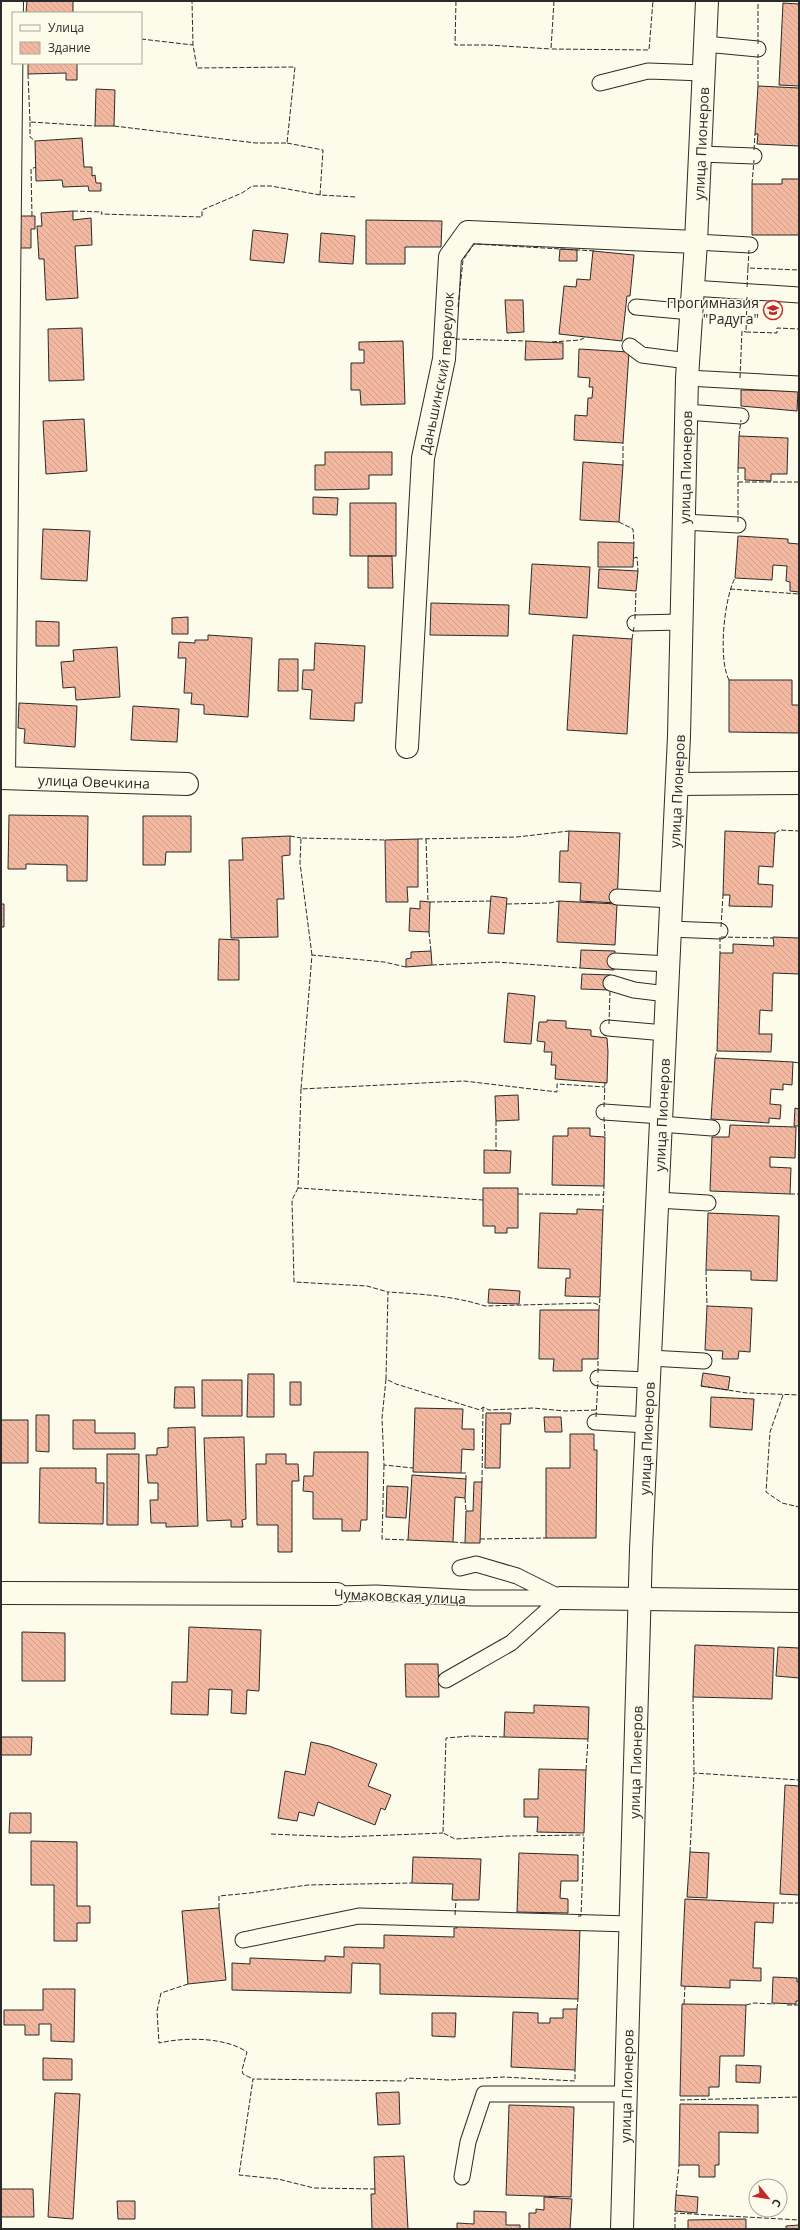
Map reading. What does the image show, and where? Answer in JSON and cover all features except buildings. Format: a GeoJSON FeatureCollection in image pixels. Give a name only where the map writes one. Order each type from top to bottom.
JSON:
{"type":"FeatureCollection","features":[{"type":"Feature","properties":{"kind":"street"},"geometry":{"type":"LineString","coordinates":[[3,778],[12,1]]}},
{"type":"Feature","properties":{"kind":"street","name":"улица Пионеров"},"geometry":{"type":"LineString","coordinates":[[622,2229],[640,1599],[677,784],[687,370],[696,242],[707,1]]}},
{"type":"Feature","properties":{"kind":"street","name":"Даньшинский переулок"},"geometry":{"type":"LineString","coordinates":[[407,747],[423,458],[444,359],[450,257],[468,232],[696,242]]}},
{"type":"Feature","properties":{"kind":"street","name":"улица Овечкина"},"geometry":{"type":"LineString","coordinates":[[3,778],[187,784]]}},
{"type":"Feature","properties":{"kind":"street"},"geometry":{"type":"LineString","coordinates":[[677,784],[799,783]]}},
{"type":"Feature","properties":{"kind":"street","name":"Чумаковская улица"},"geometry":{"type":"LineString","coordinates":[[1,1593],[337,1594]]}},
{"type":"Feature","properties":{"kind":"street","name":"Чумаковская улица"},"geometry":{"type":"LineString","coordinates":[[561,1598],[799,1601]]}},
{"type":"Feature","properties":{"kind":"lane"},"geometry":{"type":"LineString","coordinates":[[705,44],[758,49]]}},
{"type":"Feature","properties":{"kind":"lane"},"geometry":{"type":"LineString","coordinates":[[600,83],[648,71],[704,73]]}},
{"type":"Feature","properties":{"kind":"lane"},"geometry":{"type":"LineString","coordinates":[[700,154],[754,156]]}},
{"type":"Feature","properties":{"kind":"lane"},"geometry":{"type":"LineString","coordinates":[[696,242],[750,244]]}},
{"type":"Feature","properties":{"kind":"lane"},"geometry":{"type":"LineString","coordinates":[[692,288],[799,295]]}},
{"type":"Feature","properties":{"kind":"lane"},"geometry":{"type":"LineString","coordinates":[[636,307],[691,312]]}},
{"type":"Feature","properties":{"kind":"lane"},"geometry":{"type":"LineString","coordinates":[[630,346],[642,355],[687,370],[799,384]]}},
{"type":"Feature","properties":{"kind":"lane"},"geometry":{"type":"LineString","coordinates":[[686,412],[741,416]]}},
{"type":"Feature","properties":{"kind":"lane"},"geometry":{"type":"LineString","coordinates":[[684,522],[738,525]]}},
{"type":"Feature","properties":{"kind":"lane"},"geometry":{"type":"LineString","coordinates":[[635,623],[682,622]]}},
{"type":"Feature","properties":{"kind":"lane"},"geometry":{"type":"LineString","coordinates":[[617,897],[671,900]]}},
{"type":"Feature","properties":{"kind":"lane"},"geometry":{"type":"LineString","coordinates":[[670,930],[720,931]]}},
{"type":"Feature","properties":{"kind":"lane"},"geometry":{"type":"LineString","coordinates":[[615,961],[668,964]]}},
{"type":"Feature","properties":{"kind":"lane"},"geometry":{"type":"LineString","coordinates":[[611,983],[634,990],[667,994]]}},
{"type":"Feature","properties":{"kind":"lane"},"geometry":{"type":"LineString","coordinates":[[608,1028],[665,1033]]}},
{"type":"Feature","properties":{"kind":"lane"},"geometry":{"type":"LineString","coordinates":[[604,1112],[712,1128]]}},
{"type":"Feature","properties":{"kind":"lane"},"geometry":{"type":"LineString","coordinates":[[657,1200],[708,1203]]}},
{"type":"Feature","properties":{"kind":"lane"},"geometry":{"type":"LineString","coordinates":[[650,1358],[704,1361]]}},
{"type":"Feature","properties":{"kind":"lane"},"geometry":{"type":"LineString","coordinates":[[598,1378],[649,1380]]}},
{"type":"Feature","properties":{"kind":"lane"},"geometry":{"type":"LineString","coordinates":[[595,1422],[647,1425]]}},
{"type":"Feature","properties":{"kind":"lane"},"geometry":{"type":"LineString","coordinates":[[446,1680],[511,1643],[561,1598],[518,1576],[476,1564],[460,1568]]}},
{"type":"Feature","properties":{"kind":"lane","name":"Чумаковская улица"},"geometry":{"type":"LineString","coordinates":[[337,1594],[376,1593],[472,1598],[561,1598]]}},
{"type":"Feature","properties":{"kind":"lane"},"geometry":{"type":"LineString","coordinates":[[243,1940],[360,1916],[630,1924]]}},
{"type":"Feature","properties":{"kind":"lane"},"geometry":{"type":"LineString","coordinates":[[462,2177],[468,2142],[484,2094],[625,2094]]}},
{"type":"Feature","properties":{"kind":"fence"},"geometry":{"type":"LineString","coordinates":[[114,126],[256,143],[287,143],[295,67],[197,68],[193,45],[192,1]]}},
{"type":"Feature","properties":{"kind":"fence"},"geometry":{"type":"LineString","coordinates":[[456,1],[455,45],[488,45],[551,49]]}},
{"type":"Feature","properties":{"kind":"fence"},"geometry":{"type":"LineString","coordinates":[[554,1],[551,49],[649,50],[653,1]]}},
{"type":"Feature","properties":{"kind":"fence"},"geometry":{"type":"LineString","coordinates":[[758,1],[758,44]]}},
{"type":"Feature","properties":{"kind":"fence"},"geometry":{"type":"LineString","coordinates":[[142,39],[193,45]]}},
{"type":"Feature","properties":{"kind":"fence"},"geometry":{"type":"LineString","coordinates":[[758,54],[758,86]]}},
{"type":"Feature","properties":{"kind":"fence"},"geometry":{"type":"LineString","coordinates":[[28,74],[30,122],[95,126]]}},
{"type":"Feature","properties":{"kind":"fence"},"geometry":{"type":"LineString","coordinates":[[30,122],[30,137],[35,141]]}},
{"type":"Feature","properties":{"kind":"fence"},"geometry":{"type":"LineString","coordinates":[[754,150],[755,134]]}},
{"type":"Feature","properties":{"kind":"fence"},"geometry":{"type":"LineString","coordinates":[[287,143],[323,150],[320,195]]}},
{"type":"Feature","properties":{"kind":"fence"},"geometry":{"type":"LineString","coordinates":[[752,184],[754,160]]}},
{"type":"Feature","properties":{"kind":"fence"},"geometry":{"type":"LineString","coordinates":[[32,216],[31,169],[36,167]]}},
{"type":"Feature","properties":{"kind":"fence"},"geometry":{"type":"LineString","coordinates":[[73,211],[102,212],[101,214],[202,217],[202,210],[242,193],[252,186],[271,186],[320,195],[356,197]]}},
{"type":"Feature","properties":{"kind":"fence"},"geometry":{"type":"LineString","coordinates":[[458,307],[463,260],[474,244],[596,251]]}},
{"type":"Feature","properties":{"kind":"fence"},"geometry":{"type":"LineString","coordinates":[[748,268],[749,250]]}},
{"type":"Feature","properties":{"kind":"fence"},"geometry":{"type":"LineString","coordinates":[[747,287],[748,268],[799,270]]}},
{"type":"Feature","properties":{"kind":"fence"},"geometry":{"type":"LineString","coordinates":[[747,297],[746,332],[777,333],[777,328],[799,329]]}},
{"type":"Feature","properties":{"kind":"fence"},"geometry":{"type":"LineString","coordinates":[[740,378],[742,331],[746,332]]}},
{"type":"Feature","properties":{"kind":"fence"},"geometry":{"type":"LineString","coordinates":[[552,342],[580,340],[586,337]]}},
{"type":"Feature","properties":{"kind":"fence"},"geometry":{"type":"LineString","coordinates":[[455,339],[526,341]]}},
{"type":"Feature","properties":{"kind":"fence"},"geometry":{"type":"LineString","coordinates":[[739,436],[741,420]]}},
{"type":"Feature","properties":{"kind":"fence"},"geometry":{"type":"LineString","coordinates":[[623,443],[623,465]]}},
{"type":"Feature","properties":{"kind":"fence"},"geometry":{"type":"LineString","coordinates":[[738,468],[738,522]]}},
{"type":"Feature","properties":{"kind":"fence"},"geometry":{"type":"LineString","coordinates":[[738,482],[799,482]]}},
{"type":"Feature","properties":{"kind":"fence"},"geometry":{"type":"LineString","coordinates":[[619,522],[633,529],[634,543]]}},
{"type":"Feature","properties":{"kind":"fence"},"geometry":{"type":"LineString","coordinates":[[634,558],[637,557],[638,571]]}},
{"type":"Feature","properties":{"kind":"fence"},"geometry":{"type":"LineString","coordinates":[[729,680],[726,670],[723,644],[725,614],[735,578]]}},
{"type":"Feature","properties":{"kind":"fence"},"geometry":{"type":"LineString","coordinates":[[730,589],[799,594]]}},
{"type":"Feature","properties":{"kind":"fence"},"geometry":{"type":"LineString","coordinates":[[635,619],[636,591]]}},
{"type":"Feature","properties":{"kind":"fence"},"geometry":{"type":"LineString","coordinates":[[632,639],[634,627]]}},
{"type":"Feature","properties":{"kind":"fence"},"geometry":{"type":"LineString","coordinates":[[775,833],[780,830],[799,831]]}},
{"type":"Feature","properties":{"kind":"fence"},"geometry":{"type":"LineString","coordinates":[[418,839],[517,837],[569,831]]}},
{"type":"Feature","properties":{"kind":"fence"},"geometry":{"type":"LineString","coordinates":[[290,836],[301,838]]}},
{"type":"Feature","properties":{"kind":"fence"},"geometry":{"type":"LineString","coordinates":[[312,955],[300,863],[301,838],[385,840]]}},
{"type":"Feature","properties":{"kind":"fence"},"geometry":{"type":"LineString","coordinates":[[426,839],[428,902]]}},
{"type":"Feature","properties":{"kind":"fence"},"geometry":{"type":"LineString","coordinates":[[721,927],[723,895]]}},
{"type":"Feature","properties":{"kind":"fence"},"geometry":{"type":"LineString","coordinates":[[430,902],[491,901]]}},
{"type":"Feature","properties":{"kind":"fence"},"geometry":{"type":"LineString","coordinates":[[507,904],[550,903],[559,901]]}},
{"type":"Feature","properties":{"kind":"fence"},"geometry":{"type":"LineString","coordinates":[[429,932],[431,951]]}},
{"type":"Feature","properties":{"kind":"fence"},"geometry":{"type":"LineString","coordinates":[[720,937],[720,953]]}},
{"type":"Feature","properties":{"kind":"fence"},"geometry":{"type":"LineString","coordinates":[[721,937],[773,938]]}},
{"type":"Feature","properties":{"kind":"fence"},"geometry":{"type":"LineString","coordinates":[[406,967],[384,962],[312,955],[301,1089],[464,1081],[557,1092],[557,1084],[605,1087]]}},
{"type":"Feature","properties":{"kind":"fence"},"geometry":{"type":"LineString","coordinates":[[432,965],[496,962],[580,968]]}},
{"type":"Feature","properties":{"kind":"fence"},"geometry":{"type":"LineString","coordinates":[[609,1024],[610,990]]}},
{"type":"Feature","properties":{"kind":"fence"},"geometry":{"type":"LineString","coordinates":[[715,1058],[717,1051]]}},
{"type":"Feature","properties":{"kind":"fence"},"geometry":{"type":"LineString","coordinates":[[793,1062],[799,1063]]}},
{"type":"Feature","properties":{"kind":"fence"},"geometry":{"type":"LineString","coordinates":[[604,1107],[605,1082]]}},
{"type":"Feature","properties":{"kind":"fence"},"geometry":{"type":"LineString","coordinates":[[301,1089],[298,1188],[483,1200]]}},
{"type":"Feature","properties":{"kind":"fence"},"geometry":{"type":"LineString","coordinates":[[604,1117],[605,1137]]}},
{"type":"Feature","properties":{"kind":"fence"},"geometry":{"type":"LineString","coordinates":[[496,1121],[496,1151]]}},
{"type":"Feature","properties":{"kind":"fence"},"geometry":{"type":"LineString","coordinates":[[603,1210],[604,1186]]}},
{"type":"Feature","properties":{"kind":"fence"},"geometry":{"type":"LineString","coordinates":[[298,1188],[292,1200],[294,1282],[367,1286],[388,1292]]}},
{"type":"Feature","properties":{"kind":"fence"},"geometry":{"type":"LineString","coordinates":[[518,1194],[603,1195]]}},
{"type":"Feature","properties":{"kind":"fence"},"geometry":{"type":"LineString","coordinates":[[790,1194],[799,1194]]}},
{"type":"Feature","properties":{"kind":"fence"},"geometry":{"type":"LineString","coordinates":[[706,1270],[707,1306]]}},
{"type":"Feature","properties":{"kind":"fence"},"geometry":{"type":"LineString","coordinates":[[596,1410],[565,1411],[533,1408],[489,1410],[483,1407],[480,1410],[396,1384],[386,1379],[388,1292],[449,1298],[485,1306],[594,1303],[599,1305]]}},
{"type":"Feature","properties":{"kind":"fence"},"geometry":{"type":"LineString","coordinates":[[599,1310],[600,1297]]}},
{"type":"Feature","properties":{"kind":"fence"},"geometry":{"type":"LineString","coordinates":[[598,1359],[598,1373]]}},
{"type":"Feature","properties":{"kind":"fence"},"geometry":{"type":"LineString","coordinates":[[386,1379],[382,1418],[384,1465],[413,1468]]}},
{"type":"Feature","properties":{"kind":"fence"},"geometry":{"type":"LineString","coordinates":[[596,1417],[598,1381]]}},
{"type":"Feature","properties":{"kind":"fence"},"geometry":{"type":"LineString","coordinates":[[701,1386],[747,1393],[799,1395]]}},
{"type":"Feature","properties":{"kind":"fence"},"geometry":{"type":"LineString","coordinates":[[783,1395],[770,1432],[766,1492],[782,1503],[799,1507]]}},
{"type":"Feature","properties":{"kind":"fence"},"geometry":{"type":"LineString","coordinates":[[482,1482],[483,1407]]}},
{"type":"Feature","properties":{"kind":"fence"},"geometry":{"type":"LineString","coordinates":[[384,1465],[382,1539],[408,1540]]}},
{"type":"Feature","properties":{"kind":"fence"},"geometry":{"type":"LineString","coordinates":[[461,1473],[466,1473],[466,1479]]}},
{"type":"Feature","properties":{"kind":"fence"},"geometry":{"type":"LineString","coordinates":[[465,1498],[466,1511]]}},
{"type":"Feature","properties":{"kind":"fence"},"geometry":{"type":"LineString","coordinates":[[480,1539],[546,1538]]}},
{"type":"Feature","properties":{"kind":"fence"},"geometry":{"type":"LineString","coordinates":[[453,1542],[465,1543]]}},
{"type":"Feature","properties":{"kind":"fence"},"geometry":{"type":"LineString","coordinates":[[693,1697],[694,1773]]}},
{"type":"Feature","properties":{"kind":"fence"},"geometry":{"type":"LineString","coordinates":[[504,1737],[470,1736],[446,1738],[443,1833],[455,1839],[508,1836],[584,1835]]}},
{"type":"Feature","properties":{"kind":"fence"},"geometry":{"type":"LineString","coordinates":[[586,1770],[588,1739]]}},
{"type":"Feature","properties":{"kind":"fence"},"geometry":{"type":"LineString","coordinates":[[690,1852],[694,1773],[799,1780]]}},
{"type":"Feature","properties":{"kind":"fence"},"geometry":{"type":"LineString","coordinates":[[271,1834],[341,1837],[443,1833]]}},
{"type":"Feature","properties":{"kind":"fence"},"geometry":{"type":"LineString","coordinates":[[578,1916],[581,1916],[584,1835]]}},
{"type":"Feature","properties":{"kind":"fence"},"geometry":{"type":"LineString","coordinates":[[219,1908],[219,1896],[308,1885],[412,1883]]}},
{"type":"Feature","properties":{"kind":"fence"},"geometry":{"type":"LineString","coordinates":[[455,1915],[456,1900]]}},
{"type":"Feature","properties":{"kind":"fence"},"geometry":{"type":"LineString","coordinates":[[774,1903],[799,1903]]}},
{"type":"Feature","properties":{"kind":"fence"},"geometry":{"type":"LineString","coordinates":[[188,1984],[161,1993],[157,2011],[159,2043],[192,2039],[228,2043],[247,2052],[242,2070],[243,2074],[253,2079]]}},
{"type":"Feature","properties":{"kind":"fence"},"geometry":{"type":"LineString","coordinates":[[684,2004],[685,1986]]}},
{"type":"Feature","properties":{"kind":"fence"},"geometry":{"type":"LineString","coordinates":[[577,2009],[578,1999]]}},
{"type":"Feature","properties":{"kind":"fence"},"geometry":{"type":"LineString","coordinates":[[746,2005],[754,2003],[775,2004]]}},
{"type":"Feature","properties":{"kind":"fence"},"geometry":{"type":"LineString","coordinates":[[787,2005],[799,2005]]}},
{"type":"Feature","properties":{"kind":"fence"},"geometry":{"type":"LineString","coordinates":[[375,2189],[314,2188],[278,2179],[239,2175],[253,2079],[405,2081],[407,2078],[449,2080],[504,2077],[575,2081],[575,2070]]}},
{"type":"Feature","properties":{"kind":"fence"},"geometry":{"type":"LineString","coordinates":[[680,2100],[799,2097]]}},
{"type":"Feature","properties":{"kind":"fence"},"geometry":{"type":"LineString","coordinates":[[676,2195],[679,2165]]}},
{"type":"Feature","properties":{"kind":"fence"},"geometry":{"type":"LineString","coordinates":[[675,2229],[675,2213],[799,2220]]}},
{"type":"Feature","properties":{"kind":"place","name":"Прогимназия \"Радуга\""},"geometry":{"type":"Point","coordinates":[773,310]}}]}
